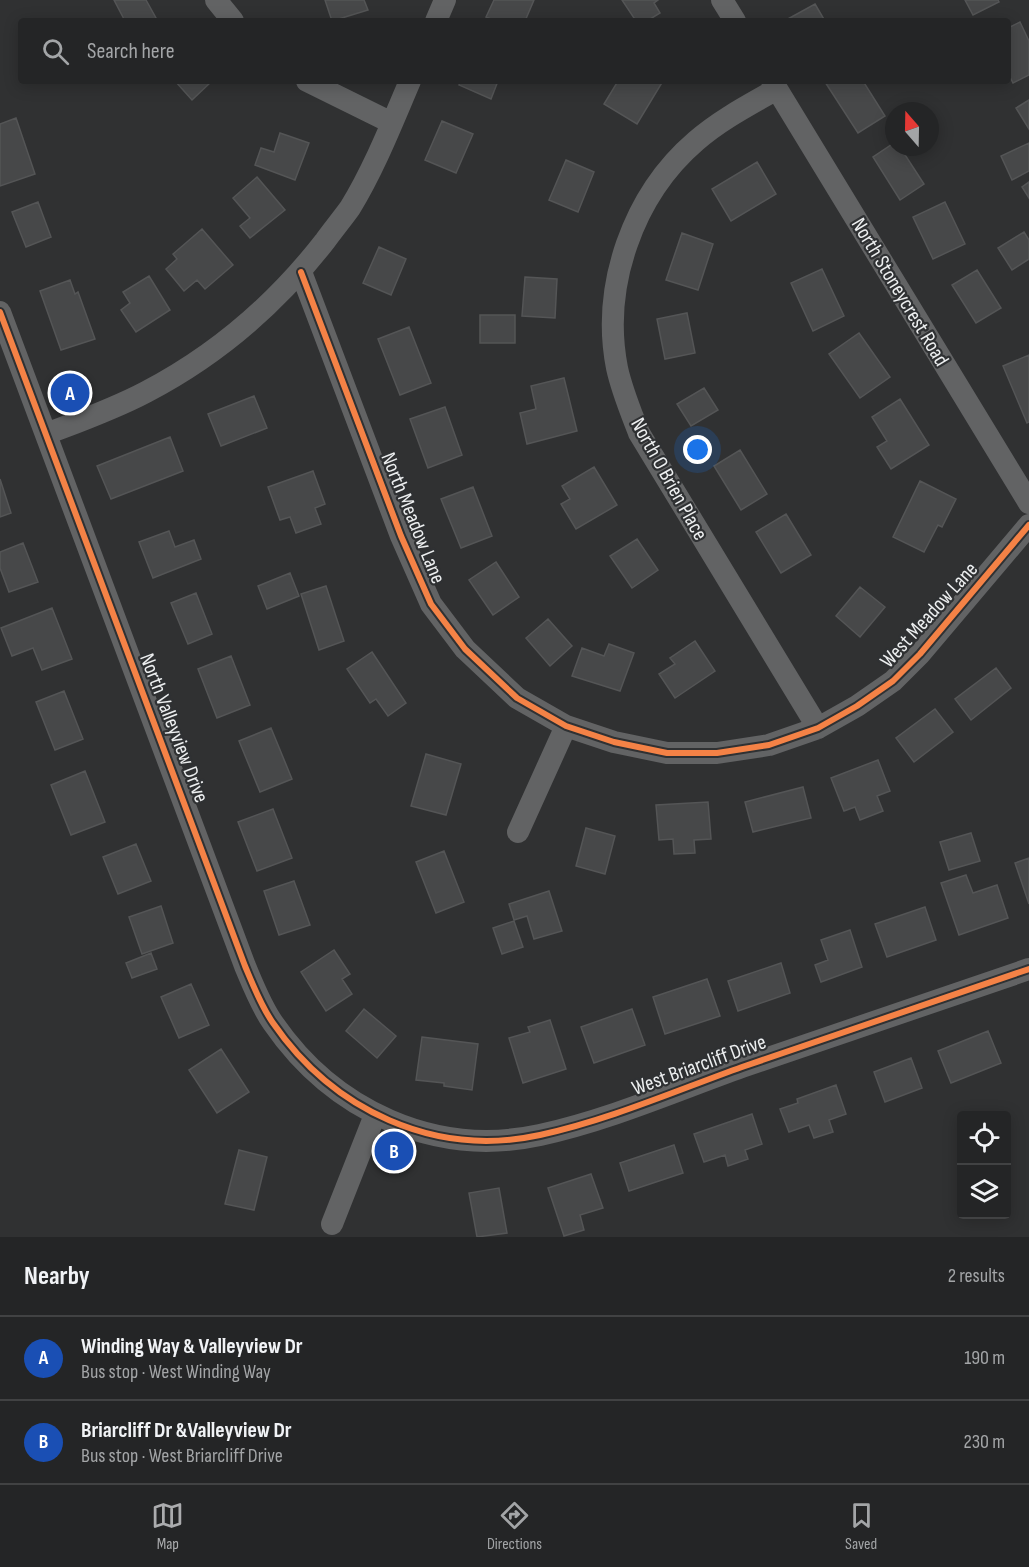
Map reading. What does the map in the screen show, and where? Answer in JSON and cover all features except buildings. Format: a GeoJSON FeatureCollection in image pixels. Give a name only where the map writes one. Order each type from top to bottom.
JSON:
{"type":"FeatureCollection","features":[{"type":"Feature","properties":{"kind":"street"},"geometry":{"type":"LineString","coordinates":[[216,0],[231,18]]}},
{"type":"Feature","properties":{"kind":"street"},"geometry":{"type":"LineString","coordinates":[[437,18],[445,0]]}},
{"type":"Feature","properties":{"kind":"street"},"geometry":{"type":"LineString","coordinates":[[722,0],[733,18]]}},
{"type":"Feature","properties":{"kind":"street"},"geometry":{"type":"LineString","coordinates":[[312,84],[392,123]]}},
{"type":"Feature","properties":{"kind":"street"},"geometry":{"type":"LineString","coordinates":[[46,434],[111,409],[176,376],[258,314],[301,272],[350,208],[409,84]]}},
{"type":"Feature","properties":{"kind":"street","name":"North Stoneycrest Road"},"geometry":{"type":"LineString","coordinates":[[774,85],[1029,502]]}},
{"type":"Feature","properties":{"kind":"street","name":"North O Brien Place"},"geometry":{"type":"LineString","coordinates":[[774,85],[695,142],[660,180],[645,203],[622,259],[614,309],[614,340],[617,368],[639,433],[818,728]]}},
{"type":"Feature","properties":{"kind":"street","name":"North Meadow Lane"},"geometry":{"type":"LineString","coordinates":[[301,272],[401,536],[431,604],[465,649],[517,698],[566,726]]}},
{"type":"Feature","properties":{"kind":"street","name":"North Valleyview Drive"},"geometry":{"type":"LineString","coordinates":[[0,312],[237,944],[261,1002],[279,1031],[314,1073],[336,1091],[375,1115]]}},
{"type":"Feature","properties":{"kind":"street","name":"West Meadow Lane"},"geometry":{"type":"LineString","coordinates":[[566,726],[614,742],[667,753],[717,753],[769,745],[818,728],[857,706],[893,681],[920,654],[1029,525]]}},
{"type":"Feature","properties":{"kind":"street"},"geometry":{"type":"LineString","coordinates":[[518,832],[566,726]]}},
{"type":"Feature","properties":{"kind":"street","name":"West Briarcliff Drive"},"geometry":{"type":"LineString","coordinates":[[375,1115],[406,1128],[445,1137],[479,1141],[538,1136],[588,1123],[744,1066],[1029,969]]}},
{"type":"Feature","properties":{"kind":"street"},"geometry":{"type":"LineString","coordinates":[[332,1224],[375,1115]]}},
{"type":"Feature","properties":{"kind":"cycle path"},"geometry":{"type":"LineString","coordinates":[[301,272],[401,536],[431,604],[465,649],[517,698],[566,726],[614,742],[667,753],[717,753],[769,745],[818,728],[857,706],[893,681],[920,654],[1029,525]]}},
{"type":"Feature","properties":{"kind":"cycle path"},"geometry":{"type":"LineString","coordinates":[[0,312],[245,966],[258,995],[273,1023],[297,1054],[325,1080],[356,1103],[389,1120],[425,1133],[462,1139],[501,1140],[540,1135],[617,1113],[742,1067],[1029,969]]}},
{"type":"Feature","properties":{"kind":"place","name":"Winding Way & Valleyview Dr"},"geometry":{"type":"Point","coordinates":[70,393]}},
{"type":"Feature","properties":{"kind":"place","name":"Briarcliff Dr &Valleyview Dr"},"geometry":{"type":"Point","coordinates":[394,1151]}}]}
